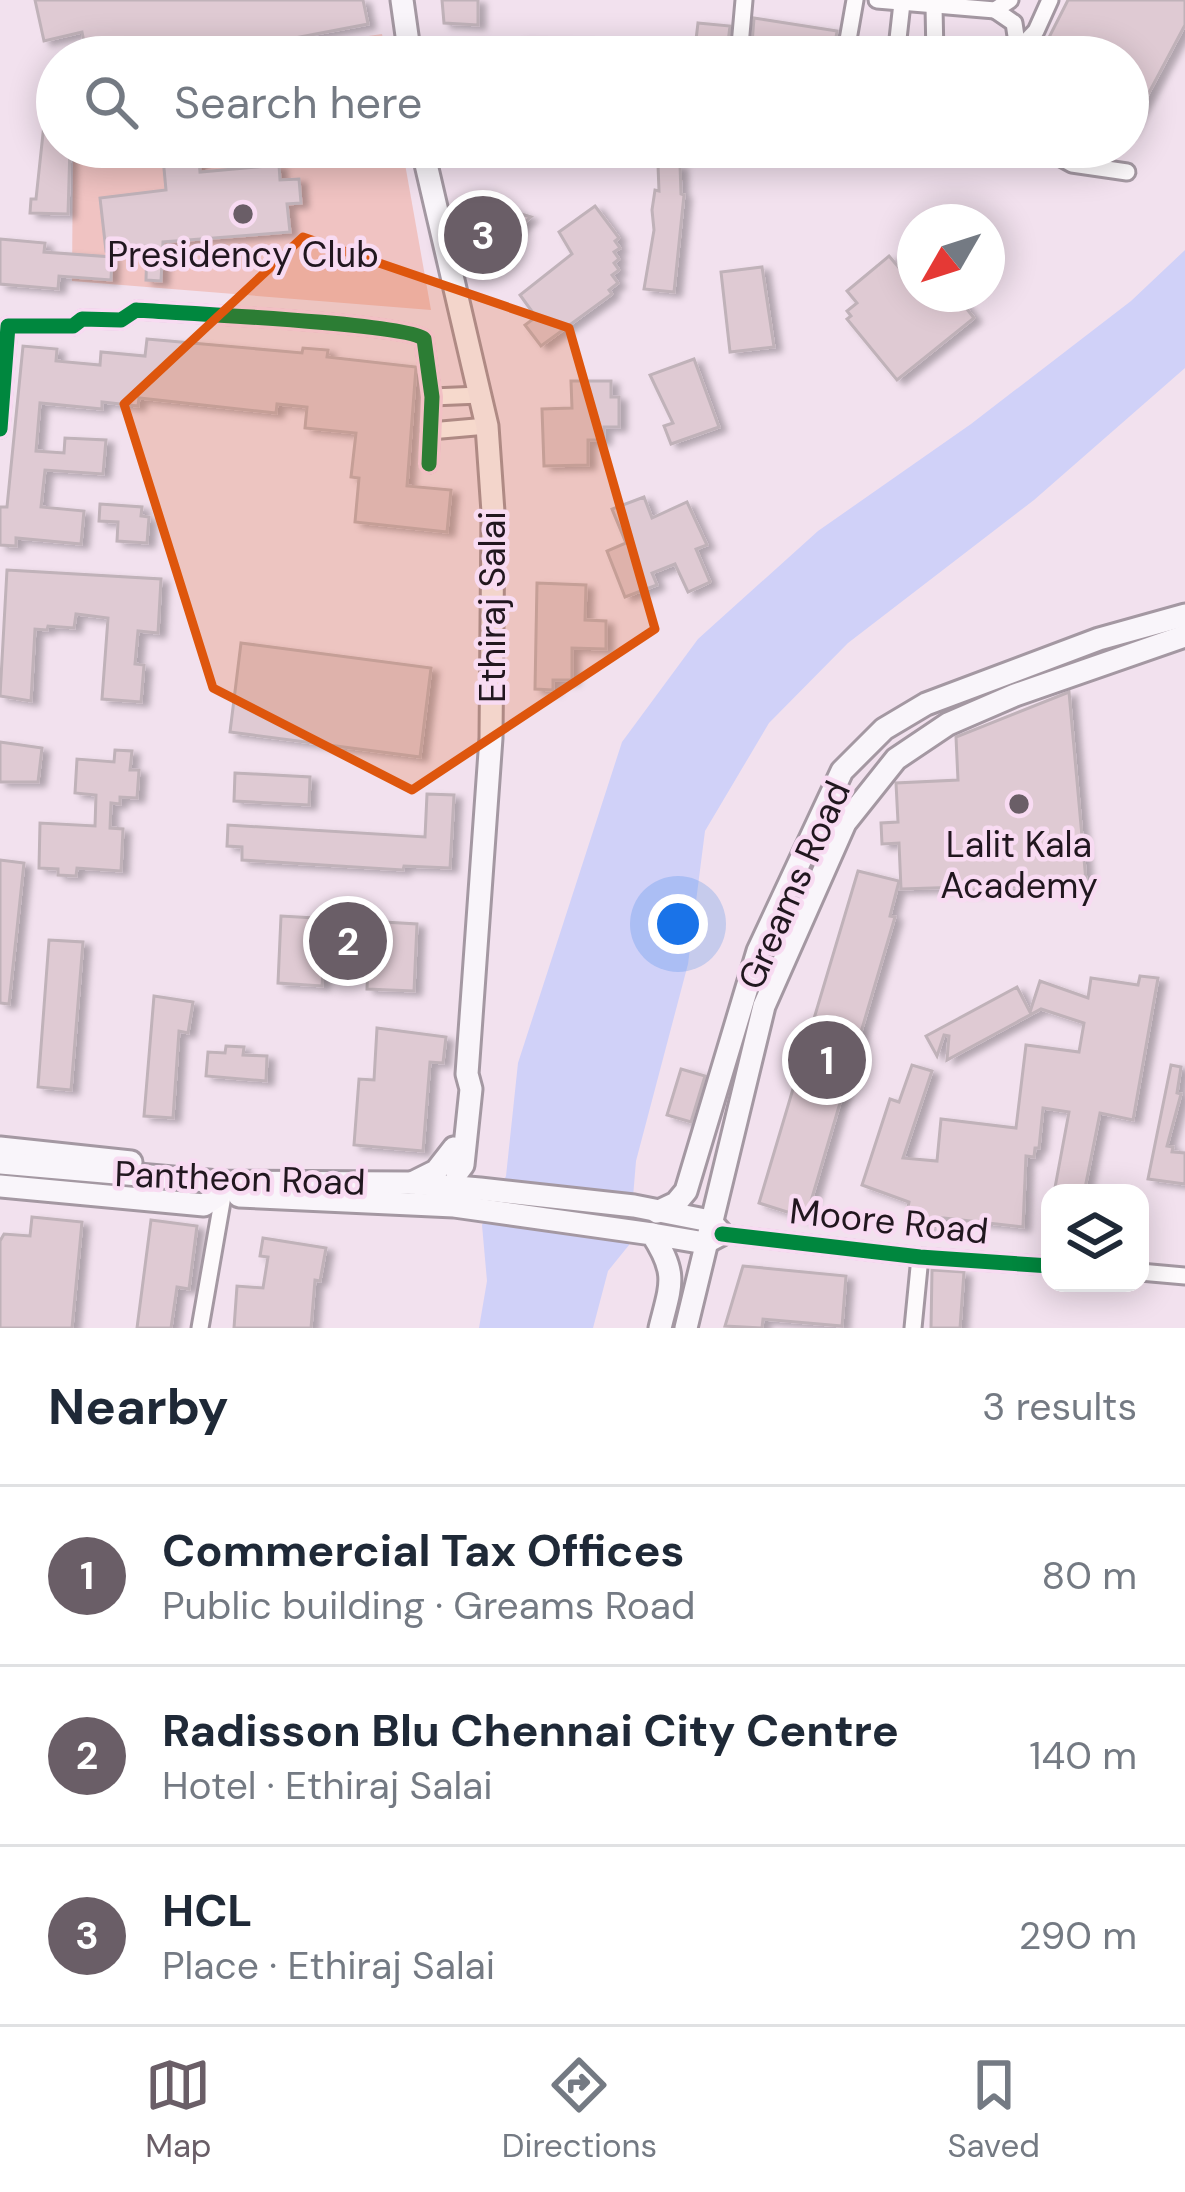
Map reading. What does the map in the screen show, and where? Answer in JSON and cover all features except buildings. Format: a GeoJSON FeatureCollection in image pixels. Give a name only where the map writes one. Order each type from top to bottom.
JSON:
{"type":"FeatureCollection","features":[{"type":"Feature","properties":{"kind":"main road"},"geometry":{"type":"LineString","coordinates":[[402,0],[407,36]]}},
{"type":"Feature","properties":{"kind":"main road","name":"Ethiraj Salai"},"geometry":{"type":"LineString","coordinates":[[427,168],[487,426],[493,512],[491,738],[467,1074],[471,1089],[465,1193]]}},
{"type":"Feature","properties":{"kind":"main road","name":"Greams Road"},"geometry":{"type":"LineString","coordinates":[[646,1226],[686,1191],[758,950],[842,772],[884,729],[926,704],[1099,639],[1185,614]]}},
{"type":"Feature","properties":{"kind":"main road","name":"Greams Road"},"geometry":{"type":"LineString","coordinates":[[686,1328],[764,1006],[845,824],[896,759],[948,724],[1015,695],[1185,636]]}},
{"type":"Feature","properties":{"kind":"main road","name":"Ethiraj Salai"},"geometry":{"type":"LineString","coordinates":[[465,1193],[454,1148],[460,1086],[467,1074]]}},
{"type":"Feature","properties":{"kind":"main road"},"geometry":{"type":"LineString","coordinates":[[0,1148],[196,1170],[212,1190]]}},
{"type":"Feature","properties":{"kind":"main road"},"geometry":{"type":"LineString","coordinates":[[411,1183],[436,1171],[454,1148]]}},
{"type":"Feature","properties":{"kind":"main road","name":"Pantheon Road"},"geometry":{"type":"LineString","coordinates":[[0,1162],[212,1190],[411,1183],[465,1193]]}},
{"type":"Feature","properties":{"kind":"main road"},"geometry":{"type":"LineString","coordinates":[[0,1175],[212,1190],[465,1193],[634,1206],[669,1261],[670,1288],[660,1328]]}},
{"type":"Feature","properties":{"kind":"main road"},"geometry":{"type":"LineString","coordinates":[[0,1186],[204,1204],[212,1190]]}},
{"type":"Feature","properties":{"kind":"main road"},"geometry":{"type":"LineString","coordinates":[[465,1193],[646,1226],[712,1233]]}},
{"type":"Feature","properties":{"kind":"street"},"geometry":{"type":"LineString","coordinates":[[741,36],[744,0]]}},
{"type":"Feature","properties":{"kind":"street"},"geometry":{"type":"LineString","coordinates":[[849,36],[855,0]]}},
{"type":"Feature","properties":{"kind":"street"},"geometry":{"type":"LineString","coordinates":[[877,0],[995,10],[1014,23],[1016,36]]}},
{"type":"Feature","properties":{"kind":"street"},"geometry":{"type":"LineString","coordinates":[[995,10],[1010,0]]}},
{"type":"Feature","properties":{"kind":"street"},"geometry":{"type":"LineString","coordinates":[[1033,36],[1051,0]]}},
{"type":"Feature","properties":{"kind":"street"},"geometry":{"type":"LineString","coordinates":[[898,36],[902,3]]}},
{"type":"Feature","properties":{"kind":"street"},"geometry":{"type":"LineString","coordinates":[[934,6],[935,36]]}},
{"type":"Feature","properties":{"kind":"street"},"geometry":{"type":"LineString","coordinates":[[1099,168],[1126,172]]}},
{"type":"Feature","properties":{"kind":"street"},"geometry":{"type":"LineString","coordinates":[[0,430],[8,326],[73,326],[82,319],[121,320],[136,310],[418,333],[427,347],[429,464]]}},
{"type":"Feature","properties":{"kind":"street"},"geometry":{"type":"LineString","coordinates":[[431,397],[480,395]]}},
{"type":"Feature","properties":{"kind":"street"},"geometry":{"type":"LineString","coordinates":[[430,431],[487,426]]}},
{"type":"Feature","properties":{"kind":"street"},"geometry":{"type":"LineString","coordinates":[[200,1328],[212,1190]]}},
{"type":"Feature","properties":{"kind":"street","name":"Moore Road"},"geometry":{"type":"LineString","coordinates":[[712,1233],[1041,1265]]}},
{"type":"Feature","properties":{"kind":"street"},"geometry":{"type":"LineString","coordinates":[[913,1328],[920,1257]]}},
{"type":"Feature","properties":{"kind":"street"},"geometry":{"type":"LineString","coordinates":[[1149,1273],[1185,1276]]}},
{"type":"Feature","properties":{"kind":"highlighted area"},"geometry":{"type":"Polygon","coordinates":[[[303,237],[569,328],[655,629],[412,790],[213,688],[124,404],[303,237]]]}},
{"type":"Feature","properties":{"kind":"shaded area","name":"Presidency Club"},"geometry":{"type":"Polygon","coordinates":[[[73,168],[406,168],[431,310],[72,281],[73,168]]]}},
{"type":"Feature","properties":{"kind":"water"},"geometry":{"type":"Polygon","coordinates":[[[1185,250],[1185,368],[1034,500],[848,643],[769,723],[705,831],[688,964],[636,1161],[629,1245],[608,1271],[593,1328],[479,1328],[487,1281],[482,1225],[506,1176],[518,1063],[622,742],[698,639],[818,531],[971,424],[1131,301],[1185,250]]]}},
{"type":"Feature","properties":{"kind":"cycle path"},"geometry":{"type":"LineString","coordinates":[[0,429],[8,326],[73,326],[82,319],[121,320],[136,310],[289,320],[377,328],[424,339],[432,397],[429,464]]}},
{"type":"Feature","properties":{"kind":"cycle path"},"geometry":{"type":"LineString","coordinates":[[722,1234],[1041,1265]]}},
{"type":"Feature","properties":{"kind":"place","name":"Presidency Club"},"geometry":{"type":"Point","coordinates":[243,214]}},
{"type":"Feature","properties":{"kind":"place","name":"HCL"},"geometry":{"type":"Point","coordinates":[483,235]}},
{"type":"Feature","properties":{"kind":"place","name":"Lalit Kala Academy"},"geometry":{"type":"Point","coordinates":[1019,804]}},
{"type":"Feature","properties":{"kind":"place","name":"Radisson Blu Chennai City Centre"},"geometry":{"type":"Point","coordinates":[348,941]}},
{"type":"Feature","properties":{"kind":"place","name":"Commercial Tax Offices"},"geometry":{"type":"Point","coordinates":[827,1060]}}]}
